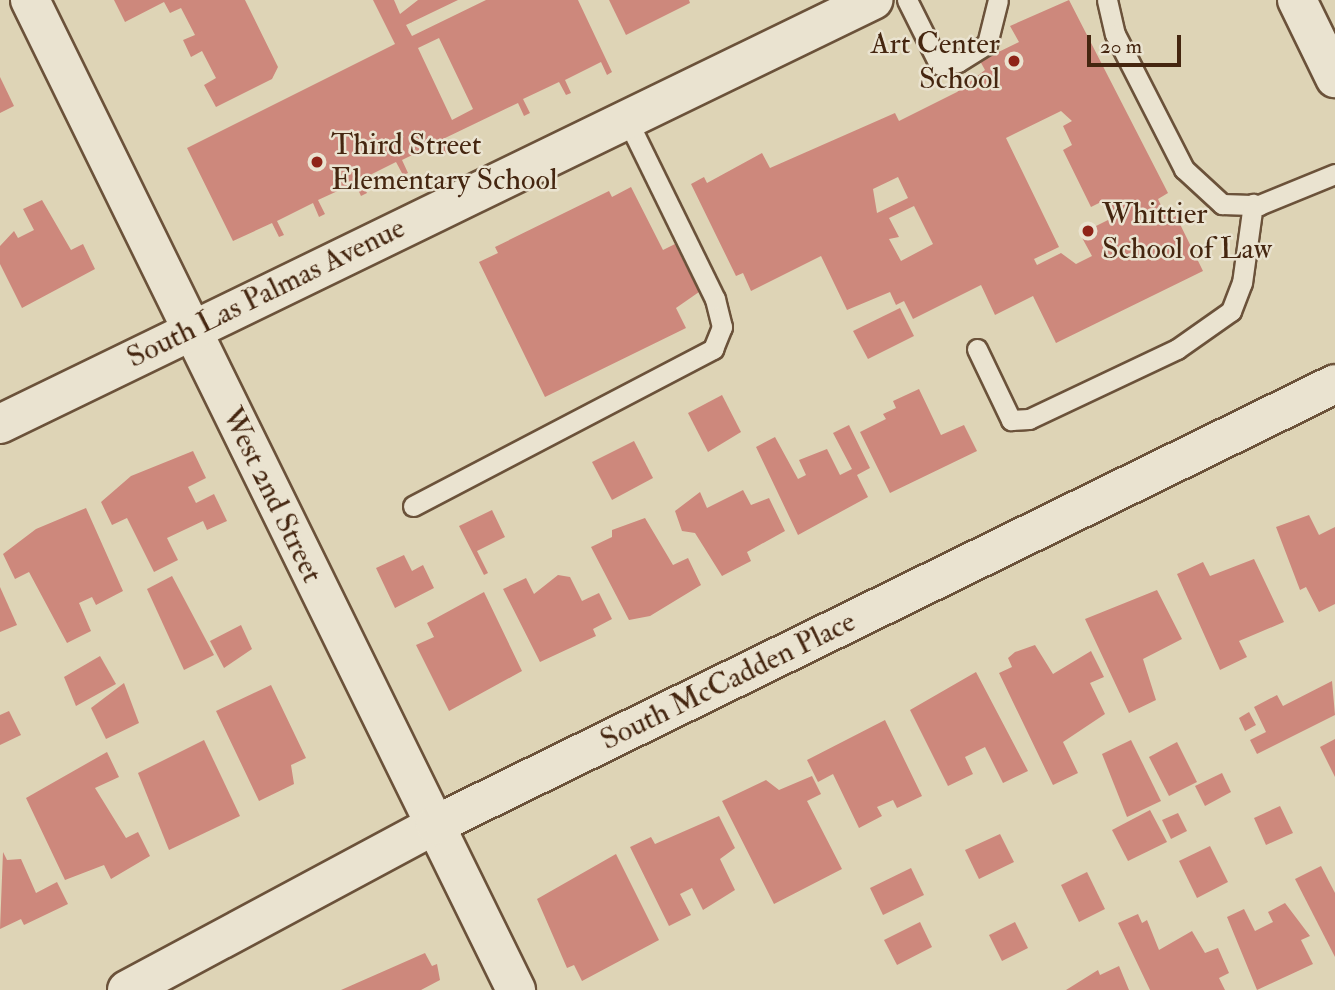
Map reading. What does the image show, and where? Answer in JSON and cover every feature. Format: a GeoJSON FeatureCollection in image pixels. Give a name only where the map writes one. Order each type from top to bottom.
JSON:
{"type":"FeatureCollection","features":[{"type":"Feature","properties":{"kind":"street","name":"West 2nd Street"},"geometry":{"type":"LineString","coordinates":[[30,0],[189,329],[516,990]]}},
{"type":"Feature","properties":{"kind":"street","name":"South Las Palmas Avenue"},"geometry":{"type":"LineString","coordinates":[[0,424],[189,329],[873,0]]}},
{"type":"Feature","properties":{"kind":"street"},"geometry":{"type":"LineString","coordinates":[[1297,0],[1335,78]]}},
{"type":"Feature","properties":{"kind":"street","name":"South McCadden Place"},"geometry":{"type":"LineString","coordinates":[[128,990],[435,825],[1335,384]]}},
{"type":"Feature","properties":{"kind":"lane"},"geometry":{"type":"LineString","coordinates":[[907,0],[939,64],[958,62],[987,44],[998,0]]}},
{"type":"Feature","properties":{"kind":"lane"},"geometry":{"type":"LineString","coordinates":[[1107,0],[1115,34],[1184,169],[1222,204],[1253,204],[1335,174]]}},
{"type":"Feature","properties":{"kind":"lane"},"geometry":{"type":"LineString","coordinates":[[413,506],[713,349],[722,327],[715,299],[627,118]]}},
{"type":"Feature","properties":{"kind":"lane"},"geometry":{"type":"LineString","coordinates":[[977,349],[1011,420],[1029,419],[1177,349],[1231,311],[1242,283],[1253,204]]}},
{"type":"Feature","properties":{"kind":"building"},"geometry":{"type":"Polygon","coordinates":[[[114,0],[245,0],[278,67],[272,79],[216,107],[204,85],[216,78],[202,51],[191,57],[183,40],[195,35],[181,8],[170,13],[164,2],[125,22],[114,0]]]}},
{"type":"Feature","properties":{"kind":"building"},"geometry":{"type":"Polygon","coordinates":[[[373,0],[394,0],[400,14],[418,0],[458,0],[406,25],[412,36],[486,0],[578,0],[612,72],[607,75],[601,62],[565,80],[571,93],[566,95],[559,82],[523,99],[530,113],[524,116],[518,103],[443,139],[449,152],[443,155],[437,143],[402,160],[408,173],[403,175],[396,162],[360,180],[367,193],[361,196],[355,183],[318,200],[325,214],[319,217],[313,203],[277,221],[284,235],[279,237],[272,223],[233,241],[187,148],[395,44],[373,0]],[[439,38],[418,48],[452,120],[473,109],[439,38]]]}},
{"type":"Feature","properties":{"kind":"building"},"geometry":{"type":"Polygon","coordinates":[[[609,0],[689,0],[690,3],[626,35],[609,0]]]}},
{"type":"Feature","properties":{"kind":"building"},"geometry":{"type":"Polygon","coordinates":[[[1069,0],[1168,193],[1158,199],[1168,220],[1176,216],[1203,271],[1056,343],[1033,296],[995,315],[981,285],[913,319],[904,301],[896,305],[890,292],[847,310],[821,256],[751,291],[743,273],[736,276],[691,184],[704,177],[707,183],[762,153],[770,168],[895,113],[899,121],[957,92],[985,70],[980,61],[1019,42],[1010,26],[1069,0]],[[1061,111],[1006,138],[1059,247],[1034,259],[1037,265],[1061,253],[1076,264],[1092,256],[1080,234],[1114,217],[1105,200],[1091,207],[1063,150],[1072,145],[1063,126],[1072,121],[1061,111]],[[898,177],[873,189],[877,213],[908,198],[898,177]],[[914,206],[889,218],[899,237],[889,239],[901,261],[933,244],[914,206]]]}},
{"type":"Feature","properties":{"kind":"building"},"geometry":{"type":"Polygon","coordinates":[[[0,77],[14,106],[0,113],[0,77]]]}},
{"type":"Feature","properties":{"kind":"building"},"geometry":{"type":"Polygon","coordinates":[[[631,187],[663,250],[675,244],[699,292],[676,308],[686,328],[545,397],[479,262],[498,253],[495,247],[609,191],[612,197],[631,187]]]}},
{"type":"Feature","properties":{"kind":"building"},"geometry":{"type":"Polygon","coordinates":[[[42,200],[71,250],[83,244],[95,269],[22,308],[0,264],[0,246],[14,231],[18,238],[34,230],[23,209],[42,200]]]}},
{"type":"Feature","properties":{"kind":"building"},"geometry":{"type":"Polygon","coordinates":[[[900,308],[914,336],[868,359],[853,331],[900,308]]]}},
{"type":"Feature","properties":{"kind":"building"},"geometry":{"type":"Polygon","coordinates":[[[919,389],[941,435],[964,425],[977,451],[890,493],[860,432],[886,419],[883,414],[896,408],[893,401],[919,389]]]}},
{"type":"Feature","properties":{"kind":"building"},"geometry":{"type":"Polygon","coordinates":[[[722,395],[741,432],[708,452],[688,413],[722,395]]]}},
{"type":"Feature","properties":{"kind":"building"},"geometry":{"type":"Polygon","coordinates":[[[849,425],[870,468],[857,475],[868,497],[798,535],[756,447],[775,437],[798,479],[806,475],[799,460],[827,449],[840,475],[852,469],[833,433],[849,425]]]}},
{"type":"Feature","properties":{"kind":"building"},"geometry":{"type":"Polygon","coordinates":[[[634,441],[653,478],[612,500],[592,462],[634,441]]]}},
{"type":"Feature","properties":{"kind":"building"},"geometry":{"type":"Polygon","coordinates":[[[193,451],[206,478],[188,487],[196,503],[214,494],[227,521],[207,530],[203,521],[167,538],[178,560],[154,572],[127,518],[112,525],[101,502],[131,476],[193,451]]]}},
{"type":"Feature","properties":{"kind":"building"},"geometry":{"type":"Polygon","coordinates":[[[743,490],[751,505],[769,498],[785,531],[747,552],[751,561],[722,576],[695,533],[682,531],[675,511],[700,492],[707,508],[743,490]]]}},
{"type":"Feature","properties":{"kind":"building"},"geometry":{"type":"Polygon","coordinates":[[[86,508],[123,591],[96,605],[92,597],[79,603],[91,631],[67,643],[29,572],[15,579],[3,554],[36,529],[86,508]]]}},
{"type":"Feature","properties":{"kind":"building"},"geometry":{"type":"Polygon","coordinates":[[[492,510],[505,537],[477,551],[488,573],[484,575],[459,526],[492,510]]]}},
{"type":"Feature","properties":{"kind":"building"},"geometry":{"type":"Polygon","coordinates":[[[1309,515],[1319,535],[1335,527],[1335,604],[1319,612],[1306,587],[1300,590],[1276,527],[1309,515]]]}},
{"type":"Feature","properties":{"kind":"building"},"geometry":{"type":"Polygon","coordinates":[[[645,518],[673,565],[688,558],[701,585],[650,616],[629,620],[591,547],[612,537],[612,530],[645,518]]]}},
{"type":"Feature","properties":{"kind":"building"},"geometry":{"type":"Polygon","coordinates":[[[404,555],[412,571],[423,565],[434,588],[395,608],[376,568],[404,555]]]}},
{"type":"Feature","properties":{"kind":"building"},"geometry":{"type":"Polygon","coordinates":[[[1254,559],[1284,622],[1239,641],[1247,657],[1220,670],[1177,574],[1203,562],[1210,576],[1254,559]]]}},
{"type":"Feature","properties":{"kind":"building"},"geometry":{"type":"Polygon","coordinates":[[[558,575],[570,577],[582,601],[599,593],[612,619],[593,629],[596,636],[540,662],[503,589],[526,578],[534,594],[558,575]]]}},
{"type":"Feature","properties":{"kind":"building"},"geometry":{"type":"Polygon","coordinates":[[[172,576],[214,655],[184,670],[147,589],[172,576]]]}},
{"type":"Feature","properties":{"kind":"building"},"geometry":{"type":"Polygon","coordinates":[[[0,587],[17,625],[0,632],[0,587]]]}},
{"type":"Feature","properties":{"kind":"building"},"geometry":{"type":"Polygon","coordinates":[[[1157,590],[1182,639],[1143,659],[1156,700],[1129,713],[1085,619],[1157,590]]]}},
{"type":"Feature","properties":{"kind":"building"},"geometry":{"type":"Polygon","coordinates":[[[484,592],[522,671],[449,711],[416,645],[434,637],[427,623],[484,592]]]}},
{"type":"Feature","properties":{"kind":"building"},"geometry":{"type":"Polygon","coordinates":[[[241,625],[252,649],[224,668],[210,641],[241,625]]]}},
{"type":"Feature","properties":{"kind":"building"},"geometry":{"type":"Polygon","coordinates":[[[1035,645],[1053,674],[1091,651],[1104,677],[1090,683],[1105,714],[1063,742],[1078,773],[1053,785],[999,673],[1012,667],[1008,658],[1015,652],[1035,645]]]}},
{"type":"Feature","properties":{"kind":"building"},"geometry":{"type":"Polygon","coordinates":[[[100,656],[116,684],[76,706],[64,677],[100,656]]]}},
{"type":"Feature","properties":{"kind":"building"},"geometry":{"type":"Polygon","coordinates":[[[976,672],[1028,771],[1003,783],[985,747],[965,757],[973,774],[948,786],[910,710],[976,672]]]}},
{"type":"Feature","properties":{"kind":"building"},"geometry":{"type":"Polygon","coordinates":[[[1332,681],[1335,715],[1257,754],[1250,740],[1266,732],[1254,707],[1277,695],[1283,706],[1332,681]]]}},
{"type":"Feature","properties":{"kind":"building"},"geometry":{"type":"Polygon","coordinates":[[[124,683],[139,723],[106,739],[91,708],[124,683]]]}},
{"type":"Feature","properties":{"kind":"building"},"geometry":{"type":"Polygon","coordinates":[[[271,685],[306,758],[291,765],[294,784],[259,801],[216,711],[271,685]]]}},
{"type":"Feature","properties":{"kind":"building"},"geometry":{"type":"Polygon","coordinates":[[[9,711],[21,735],[0,745],[0,715],[9,711]]]}},
{"type":"Feature","properties":{"kind":"building"},"geometry":{"type":"Polygon","coordinates":[[[1249,712],[1256,725],[1245,731],[1239,718],[1249,712]]]}},
{"type":"Feature","properties":{"kind":"building"},"geometry":{"type":"Polygon","coordinates":[[[885,720],[922,796],[897,808],[893,800],[877,807],[882,816],[859,828],[833,774],[818,782],[807,760],[885,720]]]}},
{"type":"Feature","properties":{"kind":"building"},"geometry":{"type":"Polygon","coordinates":[[[1335,739],[1335,777],[1320,747],[1335,739]]]}},
{"type":"Feature","properties":{"kind":"building"},"geometry":{"type":"Polygon","coordinates":[[[204,740],[240,816],[169,850],[138,773],[204,740]]]}},
{"type":"Feature","properties":{"kind":"building"},"geometry":{"type":"Polygon","coordinates":[[[1131,740],[1161,801],[1127,817],[1102,754],[1131,740]]]}},
{"type":"Feature","properties":{"kind":"building"},"geometry":{"type":"Polygon","coordinates":[[[1177,742],[1197,782],[1169,796],[1149,757],[1177,742]]]}},
{"type":"Feature","properties":{"kind":"building"},"geometry":{"type":"Polygon","coordinates":[[[107,752],[119,777],[95,788],[126,838],[138,832],[150,856],[111,879],[104,865],[65,880],[26,798],[107,752]]]}},
{"type":"Feature","properties":{"kind":"building"},"geometry":{"type":"Polygon","coordinates":[[[1222,773],[1231,792],[1205,806],[1195,786],[1222,773]]]}},
{"type":"Feature","properties":{"kind":"building"},"geometry":{"type":"Polygon","coordinates":[[[812,776],[821,794],[807,801],[842,869],[774,904],[722,801],[766,780],[779,790],[812,776]]]}},
{"type":"Feature","properties":{"kind":"building"},"geometry":{"type":"Polygon","coordinates":[[[1280,806],[1293,833],[1266,845],[1254,818],[1280,806]]]}},
{"type":"Feature","properties":{"kind":"building"},"geometry":{"type":"Polygon","coordinates":[[[1150,810],[1167,842],[1128,861],[1112,830],[1150,810]]]}},
{"type":"Feature","properties":{"kind":"building"},"geometry":{"type":"Polygon","coordinates":[[[1178,813],[1187,831],[1171,839],[1162,820],[1178,813]]]}},
{"type":"Feature","properties":{"kind":"building"},"geometry":{"type":"Polygon","coordinates":[[[719,816],[735,848],[720,859],[735,890],[703,910],[692,888],[680,894],[691,915],[669,926],[630,847],[651,837],[655,844],[719,816]]]}},
{"type":"Feature","properties":{"kind":"building"},"geometry":{"type":"Polygon","coordinates":[[[1000,834],[1014,862],[979,879],[965,850],[1000,834]]]}},
{"type":"Feature","properties":{"kind":"building"},"geometry":{"type":"Polygon","coordinates":[[[1210,846],[1228,882],[1197,898],[1179,861],[1210,846]]]}},
{"type":"Feature","properties":{"kind":"building"},"geometry":{"type":"Polygon","coordinates":[[[3,852],[7,860],[21,859],[36,893],[57,882],[68,904],[24,925],[21,919],[0,929],[3,852]]]}},
{"type":"Feature","properties":{"kind":"building"},"geometry":{"type":"Polygon","coordinates":[[[616,854],[659,940],[582,981],[574,965],[567,968],[537,899],[616,854]]]}},
{"type":"Feature","properties":{"kind":"building"},"geometry":{"type":"Polygon","coordinates":[[[1321,866],[1335,893],[1335,957],[1295,879],[1321,866]]]}},
{"type":"Feature","properties":{"kind":"building"},"geometry":{"type":"Polygon","coordinates":[[[911,868],[924,895],[883,915],[870,888],[911,868]]]}},
{"type":"Feature","properties":{"kind":"building"},"geometry":{"type":"Polygon","coordinates":[[[1087,872],[1105,909],[1079,922],[1061,885],[1087,872]]]}},
{"type":"Feature","properties":{"kind":"building"},"geometry":{"type":"Polygon","coordinates":[[[1285,903],[1310,936],[1301,940],[1313,964],[1257,990],[1227,917],[1244,909],[1255,931],[1273,922],[1268,912],[1285,903]]]}},
{"type":"Feature","properties":{"kind":"building"},"geometry":{"type":"Polygon","coordinates":[[[1138,914],[1142,923],[1147,920],[1159,950],[1192,931],[1205,953],[1218,948],[1229,973],[1219,978],[1225,990],[1150,990],[1118,923],[1138,914]]]}},
{"type":"Feature","properties":{"kind":"building"},"geometry":{"type":"Polygon","coordinates":[[[920,922],[932,947],[897,965],[884,940],[920,922]]]}},
{"type":"Feature","properties":{"kind":"building"},"geometry":{"type":"Polygon","coordinates":[[[1015,922],[1028,948],[1002,961],[989,935],[1015,922]]]}},
{"type":"Feature","properties":{"kind":"building"},"geometry":{"type":"Polygon","coordinates":[[[425,953],[432,966],[437,964],[440,980],[421,990],[341,990],[425,953]]]}},
{"type":"Feature","properties":{"kind":"building"},"geometry":{"type":"Polygon","coordinates":[[[1119,966],[1129,990],[1066,990],[1098,970],[1100,975],[1119,966]]]}},
{"type":"Feature","properties":{"kind":"place","name":"Art Center School"},"geometry":{"type":"Point","coordinates":[1014,61]}},
{"type":"Feature","properties":{"kind":"place","name":"Third Street Elementary School"},"geometry":{"type":"Point","coordinates":[317,162]}},
{"type":"Feature","properties":{"kind":"place","name":"Whittier School of Law"},"geometry":{"type":"Point","coordinates":[1088,231]}}]}
